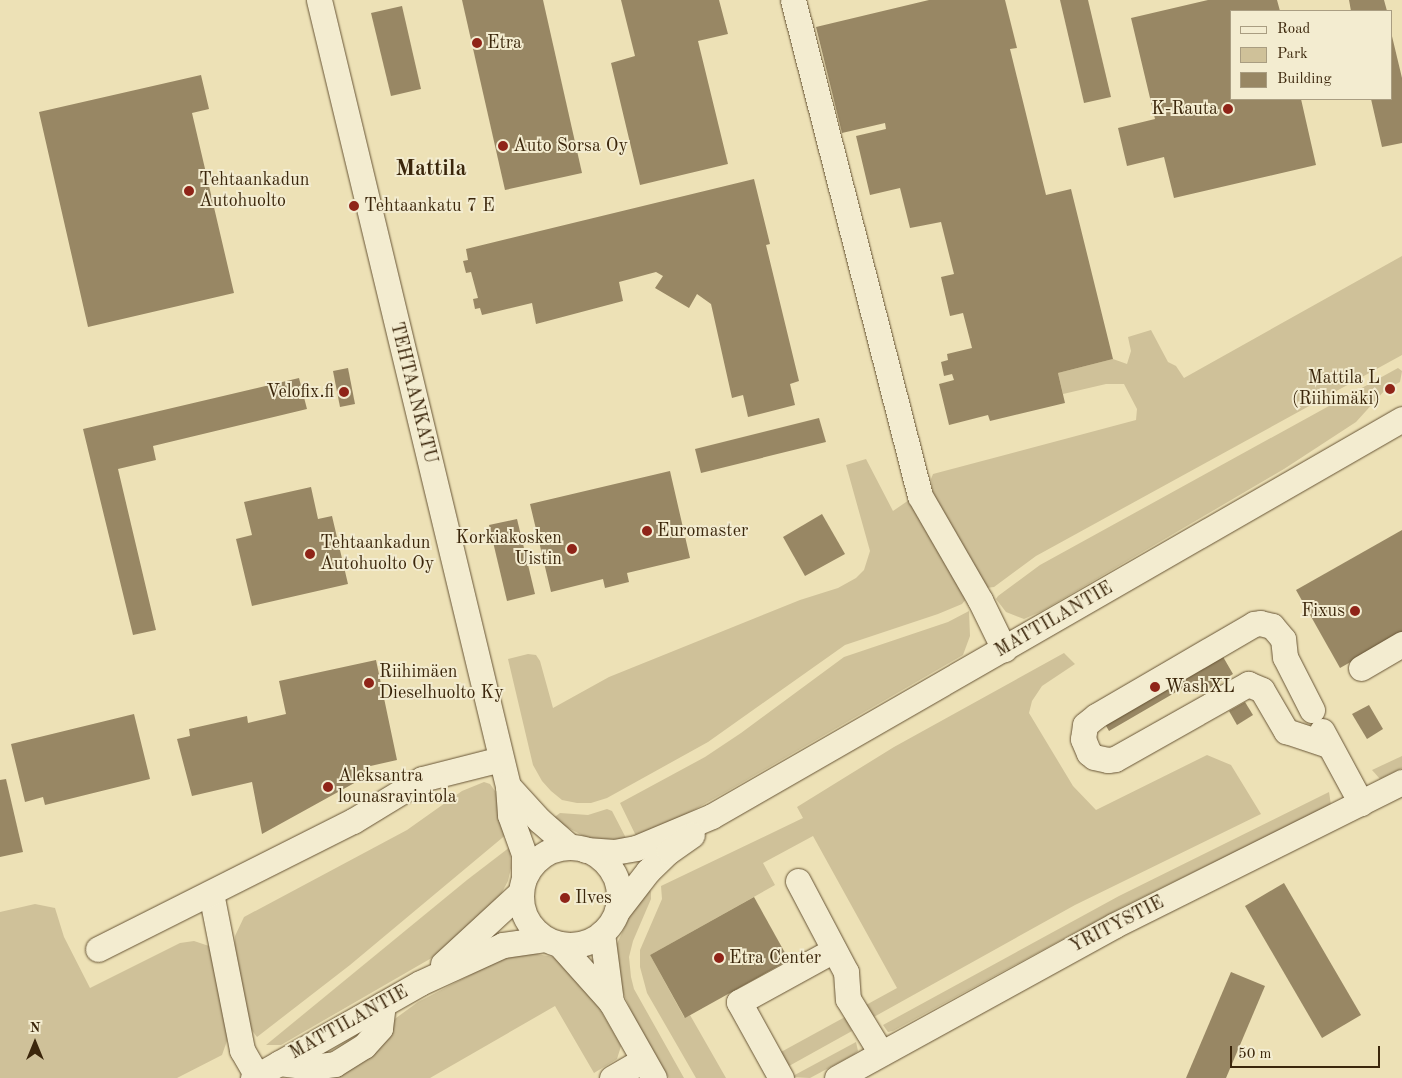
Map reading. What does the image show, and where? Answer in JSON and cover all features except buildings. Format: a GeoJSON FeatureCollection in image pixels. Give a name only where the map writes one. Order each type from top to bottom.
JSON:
{"type":"FeatureCollection","features":[{"type":"Feature","properties":{"kind":"street","name":"TEHTAANKATU"},"geometry":{"type":"LineString","coordinates":[[319,0],[508,786],[510,815],[524,854],[522,885]]}},
{"type":"Feature","properties":{"kind":"street"},"geometry":{"type":"LineString","coordinates":[[793,0],[920,496],[980,600],[1004,649]]}},
{"type":"Feature","properties":{"kind":"street","name":"MATTILANTIE"},"geometry":{"type":"LineString","coordinates":[[578,848],[614,852],[636,848],[712,816],[1333,460],[1400,419]]}},
{"type":"Feature","properties":{"kind":"street"},"geometry":{"type":"LineString","coordinates":[[1328,745],[1286,731],[1262,690],[1254,684],[1243,686],[1115,759],[1101,760],[1089,753],[1085,746],[1083,732],[1090,720],[1254,624],[1266,623],[1272,626],[1283,639],[1286,657],[1310,697],[1328,745],[1361,803]]}},
{"type":"Feature","properties":{"kind":"street"},"geometry":{"type":"LineString","coordinates":[[1361,668],[1402,644]]}},
{"type":"Feature","properties":{"kind":"street"},"geometry":{"type":"LineString","coordinates":[[98,949],[353,821],[422,779],[501,759]]}},
{"type":"Feature","properties":{"kind":"street","name":"YRITYSTIE"},"geometry":{"type":"LineString","coordinates":[[837,1078],[1115,925],[1402,782]]}},
{"type":"Feature","properties":{"kind":"street","name":"TEHTAANKATU"},"geometry":{"type":"LineString","coordinates":[[508,786],[539,820],[578,848]]}},
{"type":"Feature","properties":{"kind":"street","name":"MATTILANTIE"},"geometry":{"type":"LineString","coordinates":[[617,911],[648,871],[712,816]]}},
{"type":"Feature","properties":{"kind":"street"},"geometry":{"type":"LineString","coordinates":[[552,941],[574,945],[589,941],[602,933],[611,923],[617,911],[618,890],[612,870],[601,858],[578,848],[555,849],[542,856],[532,866],[522,885],[522,906],[526,919],[534,930],[552,941],[611,1002],[648,1069],[612,1078]]}},
{"type":"Feature","properties":{"kind":"street"},"geometry":{"type":"LineString","coordinates":[[798,881],[846,972],[848,1000],[881,1053]]}},
{"type":"Feature","properties":{"kind":"street","name":"MATTILANTIE"},"geometry":{"type":"LineString","coordinates":[[420,983],[480,933],[522,885]]}},
{"type":"Feature","properties":{"kind":"street"},"geometry":{"type":"LineString","coordinates":[[211,893],[242,1050],[255,1077]]}},
{"type":"Feature","properties":{"kind":"street"},"geometry":{"type":"LineString","coordinates":[[602,933],[611,1002]]}},
{"type":"Feature","properties":{"kind":"street","name":"MATTILANTIE"},"geometry":{"type":"LineString","coordinates":[[255,1077],[420,983],[504,945],[552,941]]}},
{"type":"Feature","properties":{"kind":"street"},"geometry":{"type":"LineString","coordinates":[[781,1078],[739,1002],[834,950]]}},
{"type":"Feature","properties":{"kind":"green space"},"geometry":{"type":"Polygon","coordinates":[[[1402,256],[1402,355],[1036,556],[994,587],[986,588],[933,494],[931,479],[933,474],[1136,420],[1137,409],[1124,384],[1106,384],[1063,394],[1058,373],[1113,359],[1127,364],[1131,351],[1128,337],[1151,330],[1168,362],[1176,366],[1184,378],[1402,256]]]}},
{"type":"Feature","properties":{"kind":"green space"},"geometry":{"type":"Polygon","coordinates":[[[1398,368],[1402,371],[1400,382],[1385,390],[1356,422],[1284,469],[1042,611],[1024,619],[1006,612],[996,599],[1040,565],[1398,368]]]}},
{"type":"Feature","properties":{"kind":"green space"},"geometry":{"type":"Polygon","coordinates":[[[866,459],[893,511],[909,500],[966,599],[962,604],[938,614],[845,645],[708,742],[607,798],[591,803],[577,803],[562,800],[551,791],[542,781],[533,765],[508,659],[528,654],[536,655],[540,661],[553,708],[609,677],[800,600],[838,588],[856,578],[864,570],[870,551],[846,465],[866,459]]]}},
{"type":"Feature","properties":{"kind":"green space"},"geometry":{"type":"Polygon","coordinates":[[[969,611],[970,636],[963,655],[726,792],[654,832],[637,838],[620,803],[705,757],[741,733],[844,657],[948,622],[969,611]]]}},
{"type":"Feature","properties":{"kind":"green space"},"geometry":{"type":"Polygon","coordinates":[[[1064,653],[1075,664],[1042,686],[1032,701],[1029,713],[1073,786],[1096,810],[1207,755],[1231,765],[1261,814],[1075,905],[872,1018],[866,1005],[897,988],[813,836],[763,863],[775,885],[650,955],[684,1017],[690,1015],[726,1078],[696,1078],[647,993],[640,967],[640,950],[662,899],[661,886],[803,818],[797,807],[894,747],[1064,653]]]}},
{"type":"Feature","properties":{"kind":"green space"},"geometry":{"type":"Polygon","coordinates":[[[1402,756],[1402,768],[1380,779],[1372,770],[1402,756]]]}},
{"type":"Feature","properties":{"kind":"green space"},"geometry":{"type":"Polygon","coordinates":[[[484,782],[490,784],[495,791],[508,833],[350,965],[257,1037],[248,1025],[234,952],[235,936],[244,917],[407,830],[462,791],[484,782]]]}},
{"type":"Feature","properties":{"kind":"green space"},"geometry":{"type":"Polygon","coordinates":[[[1329,792],[1331,805],[1124,906],[893,1031],[888,1032],[883,1025],[1119,896],[1329,792]]]}},
{"type":"Feature","properties":{"kind":"green space"},"geometry":{"type":"Polygon","coordinates":[[[607,809],[612,811],[627,840],[587,838],[552,819],[560,813],[588,815],[607,809]]]}},
{"type":"Feature","properties":{"kind":"green space"},"geometry":{"type":"Polygon","coordinates":[[[510,847],[511,868],[508,881],[501,894],[435,956],[281,1045],[266,1045],[467,880],[510,847]]]}},
{"type":"Feature","properties":{"kind":"green space"},"geometry":{"type":"Polygon","coordinates":[[[647,885],[651,892],[651,899],[633,941],[629,957],[631,977],[634,989],[684,1078],[669,1078],[632,1013],[618,981],[614,950],[634,907],[647,885]]]}},
{"type":"Feature","properties":{"kind":"green space"},"geometry":{"type":"Polygon","coordinates":[[[35,904],[55,908],[64,937],[90,988],[180,943],[194,941],[209,946],[228,1038],[222,1055],[177,1078],[0,1078],[0,912],[35,904]]]}},
{"type":"Feature","properties":{"kind":"green space"},"geometry":{"type":"Polygon","coordinates":[[[532,953],[553,957],[570,968],[589,990],[621,1046],[617,1059],[594,1073],[555,1006],[430,1078],[327,1078],[339,1075],[379,1039],[396,1018],[418,1002],[505,957],[532,953]]]}},
{"type":"Feature","properties":{"kind":"green space"},"geometry":{"type":"Polygon","coordinates":[[[845,1017],[852,1031],[789,1066],[781,1052],[845,1017]]]}},
{"type":"Feature","properties":{"kind":"green space"},"geometry":{"type":"Polygon","coordinates":[[[856,1042],[858,1051],[853,1055],[810,1078],[791,1077],[856,1042]]]}},
{"type":"Feature","properties":{"kind":"place","name":"Etra"},"geometry":{"type":"Point","coordinates":[477,43]}},
{"type":"Feature","properties":{"kind":"place","name":"K-Rauta"},"geometry":{"type":"Point","coordinates":[1228,109]}},
{"type":"Feature","properties":{"kind":"place","name":"Auto Sorsa Oy"},"geometry":{"type":"Point","coordinates":[503,146]}},
{"type":"Feature","properties":{"kind":"place","name":"Tehtaankadun Autohuolto"},"geometry":{"type":"Point","coordinates":[189,191]}},
{"type":"Feature","properties":{"kind":"place","name":"Tehtaankatu 7 E"},"geometry":{"type":"Point","coordinates":[354,206]}},
{"type":"Feature","properties":{"kind":"place","name":"Mattila L (Riihimäki)"},"geometry":{"type":"Point","coordinates":[1390,389]}},
{"type":"Feature","properties":{"kind":"place","name":"Velofix.fi"},"geometry":{"type":"Point","coordinates":[344,392]}},
{"type":"Feature","properties":{"kind":"place","name":"Euromaster"},"geometry":{"type":"Point","coordinates":[647,531]}},
{"type":"Feature","properties":{"kind":"place","name":"Korkiakosken Uistin"},"geometry":{"type":"Point","coordinates":[572,549]}},
{"type":"Feature","properties":{"kind":"place","name":"Tehtaankadun Autohuolto Oy"},"geometry":{"type":"Point","coordinates":[310,554]}},
{"type":"Feature","properties":{"kind":"place","name":"Fixus"},"geometry":{"type":"Point","coordinates":[1355,611]}},
{"type":"Feature","properties":{"kind":"place","name":"Riihimäen Dieselhuolto Ky"},"geometry":{"type":"Point","coordinates":[369,683]}},
{"type":"Feature","properties":{"kind":"place","name":"WashXL"},"geometry":{"type":"Point","coordinates":[1155,687]}},
{"type":"Feature","properties":{"kind":"place","name":"Aleksantra lounasravintola"},"geometry":{"type":"Point","coordinates":[328,787]}},
{"type":"Feature","properties":{"kind":"place","name":"Ilves"},"geometry":{"type":"Point","coordinates":[565,898]}},
{"type":"Feature","properties":{"kind":"place","name":"Etra Center"},"geometry":{"type":"Point","coordinates":[719,958]}},
{"type":"Feature","properties":{"kind":"district","name":"Mattila"},"geometry":{"type":"Point","coordinates":[431,170]}}]}
